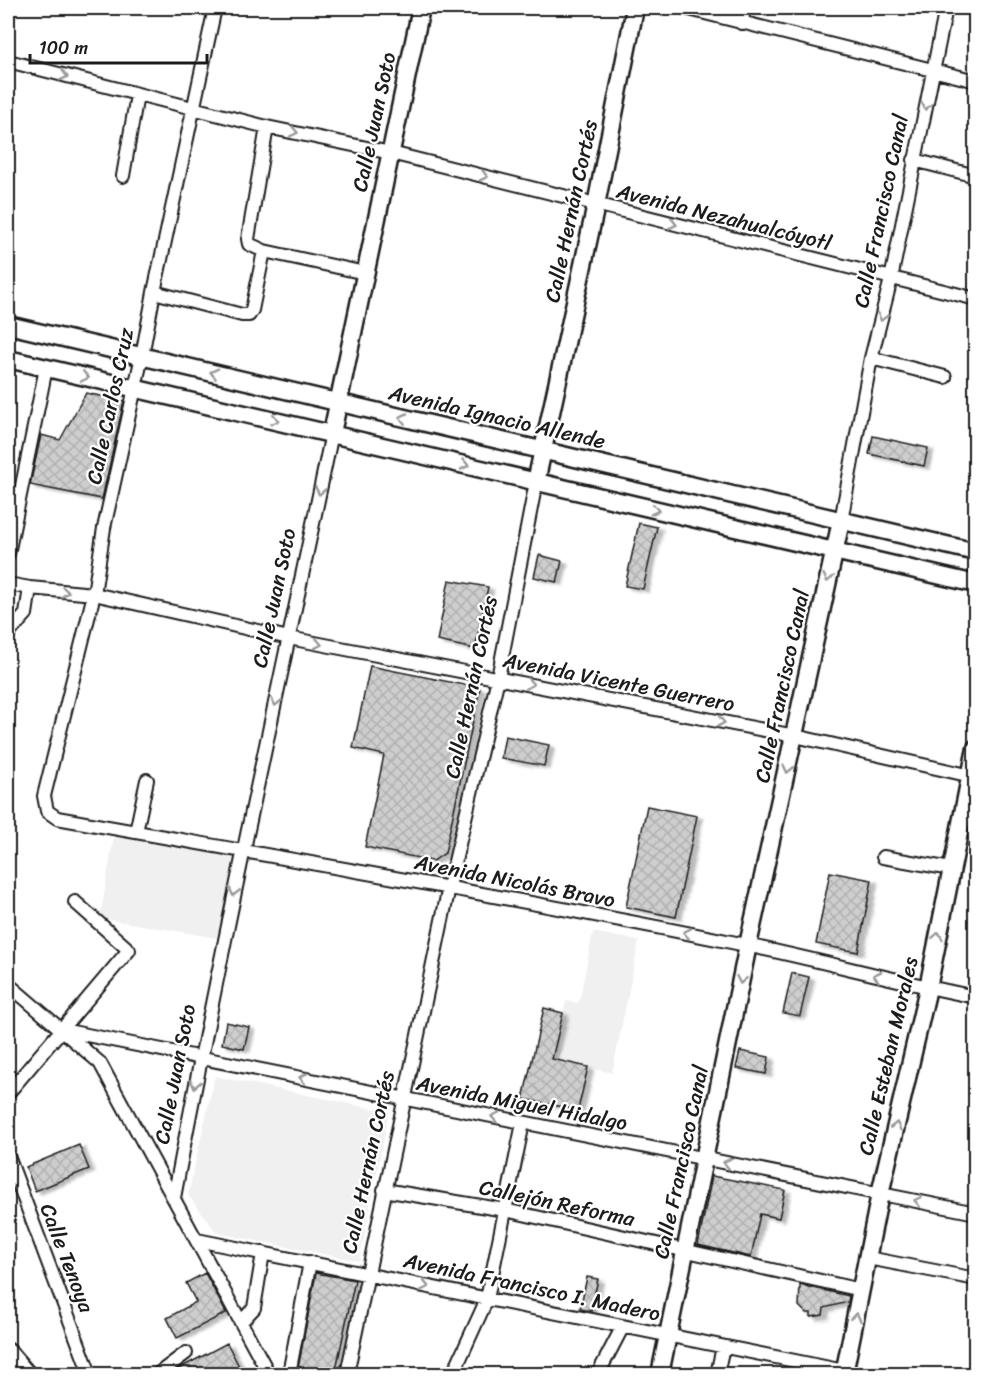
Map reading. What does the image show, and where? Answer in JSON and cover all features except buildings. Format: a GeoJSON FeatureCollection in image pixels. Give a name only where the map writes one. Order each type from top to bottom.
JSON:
{"type":"FeatureCollection","features":[{"type":"Feature","properties":{"kind":"main road","name":"Calle Juan Soto"},"geometry":{"type":"LineString","coordinates":[[332,433],[421,8]]}},
{"type":"Feature","properties":{"kind":"main road","name":"Calle Hernán Cortés"},"geometry":{"type":"LineString","coordinates":[[536,482],[596,205],[635,8]]}},
{"type":"Feature","properties":{"kind":"main road","name":"Avenida Ignacio Allende"},"geometry":{"type":"LineString","coordinates":[[8,325],[975,552]]}},
{"type":"Feature","properties":{"kind":"main road"},"geometry":{"type":"LineString","coordinates":[[8,359],[975,584]]}},
{"type":"Feature","properties":{"kind":"main road","name":"Calle Francisco Canal"},"geometry":{"type":"LineString","coordinates":[[660,1374],[748,945],[842,521]]}},
{"type":"Feature","properties":{"kind":"main road","name":"Calle Esteban Morales"},"geometry":{"type":"LineString","coordinates":[[850,1373],[867,1258],[973,776],[975,748]]}},
{"type":"Feature","properties":{"kind":"main road"},"geometry":{"type":"LineString","coordinates":[[8,1352],[27,1374]]}},
{"type":"Feature","properties":{"kind":"street","name":"Calle Carlos Cruz"},"geometry":{"type":"LineString","coordinates":[[46,811],[44,796],[94,594],[104,528],[215,8]]}},
{"type":"Feature","properties":{"kind":"street"},"geometry":{"type":"LineString","coordinates":[[685,8],[975,81]]}},
{"type":"Feature","properties":{"kind":"street"},"geometry":{"type":"LineString","coordinates":[[741,23],[745,8]]}},
{"type":"Feature","properties":{"kind":"street","name":"Calle Francisco Canal"},"geometry":{"type":"LineString","coordinates":[[842,521],[872,358],[891,279],[946,8]]}},
{"type":"Feature","properties":{"kind":"street","name":"Avenida Nezahualcóyotl"},"geometry":{"type":"LineString","coordinates":[[8,61],[193,109],[391,153],[975,299]]}},
{"type":"Feature","properties":{"kind":"street"},"geometry":{"type":"LineString","coordinates":[[123,176],[137,94]]}},
{"type":"Feature","properties":{"kind":"street"},"geometry":{"type":"LineString","coordinates":[[267,126],[249,244],[264,250],[365,273]]}},
{"type":"Feature","properties":{"kind":"street"},"geometry":{"type":"LineString","coordinates":[[914,160],[975,176]]}},
{"type":"Feature","properties":{"kind":"street"},"geometry":{"type":"LineString","coordinates":[[154,292],[249,315],[264,250]]}},
{"type":"Feature","properties":{"kind":"street"},"geometry":{"type":"LineString","coordinates":[[872,358],[945,377]]}},
{"type":"Feature","properties":{"kind":"street"},"geometry":{"type":"LineString","coordinates":[[8,554],[46,368]]}},
{"type":"Feature","properties":{"kind":"street","name":"Calle Juan Soto"},"geometry":{"type":"LineString","coordinates":[[174,1198],[200,1058],[332,433]]}},
{"type":"Feature","properties":{"kind":"street","name":"Calle Hernán Cortés"},"geometry":{"type":"LineString","coordinates":[[347,1374],[449,887],[498,678],[536,482]]}},
{"type":"Feature","properties":{"kind":"street","name":"Avenida Vicente Guerrero"},"geometry":{"type":"LineString","coordinates":[[8,584],[94,594],[290,638],[795,736],[973,776]]}},
{"type":"Feature","properties":{"kind":"street"},"geometry":{"type":"LineString","coordinates":[[8,634],[26,614],[30,588]]}},
{"type":"Feature","properties":{"kind":"street"},"geometry":{"type":"LineString","coordinates":[[136,832],[147,780]]}},
{"type":"Feature","properties":{"kind":"street","name":"Avenida Nicolás Bravo"},"geometry":{"type":"LineString","coordinates":[[46,811],[57,818],[449,887],[748,945],[975,997]]}},
{"type":"Feature","properties":{"kind":"street"},"geometry":{"type":"LineString","coordinates":[[883,857],[951,869]]}},
{"type":"Feature","properties":{"kind":"street"},"geometry":{"type":"LineString","coordinates":[[8,1093],[129,950],[75,902]]}},
{"type":"Feature","properties":{"kind":"street"},"geometry":{"type":"LineString","coordinates":[[8,984],[100,1063],[269,1374]]}},
{"type":"Feature","properties":{"kind":"street","name":"Avenida Miguel Hidalgo"},"geometry":{"type":"LineString","coordinates":[[62,1030],[975,1214]]}},
{"type":"Feature","properties":{"kind":"street"},"geometry":{"type":"LineString","coordinates":[[453,1374],[487,1299],[523,1123]]}},
{"type":"Feature","properties":{"kind":"street","name":"Calle Tenoya"},"geometry":{"type":"LineString","coordinates":[[8,1156],[90,1374]]}},
{"type":"Feature","properties":{"kind":"street","name":"Callejón Reforma"},"geometry":{"type":"LineString","coordinates":[[384,1190],[505,1210],[861,1290]]}},
{"type":"Feature","properties":{"kind":"street","name":"Avenida Francisco I. Madero"},"geometry":{"type":"LineString","coordinates":[[197,1240],[850,1373]]}},
{"type":"Feature","properties":{"kind":"street"},"geometry":{"type":"LineString","coordinates":[[242,1322],[254,1308],[264,1253]]}},
{"type":"Feature","properties":{"kind":"street"},"geometry":{"type":"LineString","coordinates":[[867,1258],[975,1279]]}},
{"type":"Feature","properties":{"kind":"street"},"geometry":{"type":"LineString","coordinates":[[289,1374],[310,1262]]}},
{"type":"Feature","properties":{"kind":"street"},"geometry":{"type":"LineString","coordinates":[[598,1374],[623,1326]]}},
{"type":"Feature","properties":{"kind":"street"},"geometry":{"type":"LineString","coordinates":[[717,1374],[723,1347]]}},
{"type":"Feature","properties":{"kind":"street"},"geometry":{"type":"LineString","coordinates":[[158,1374],[186,1353]]}},
{"type":"Feature","properties":{"kind":"shaded area"},"geometry":{"type":"Polygon","coordinates":[[[114,836],[235,854],[217,938],[100,918],[114,836]]]}},
{"type":"Feature","properties":{"kind":"shaded area"},"geometry":{"type":"Polygon","coordinates":[[[593,932],[639,941],[612,1073],[552,1059],[566,1001],[579,1003],[593,932]]]}},
{"type":"Feature","properties":{"kind":"shaded area"},"geometry":{"type":"Polygon","coordinates":[[[215,1076],[389,1112],[359,1261],[217,1233],[188,1195],[215,1076]]]}}]}
